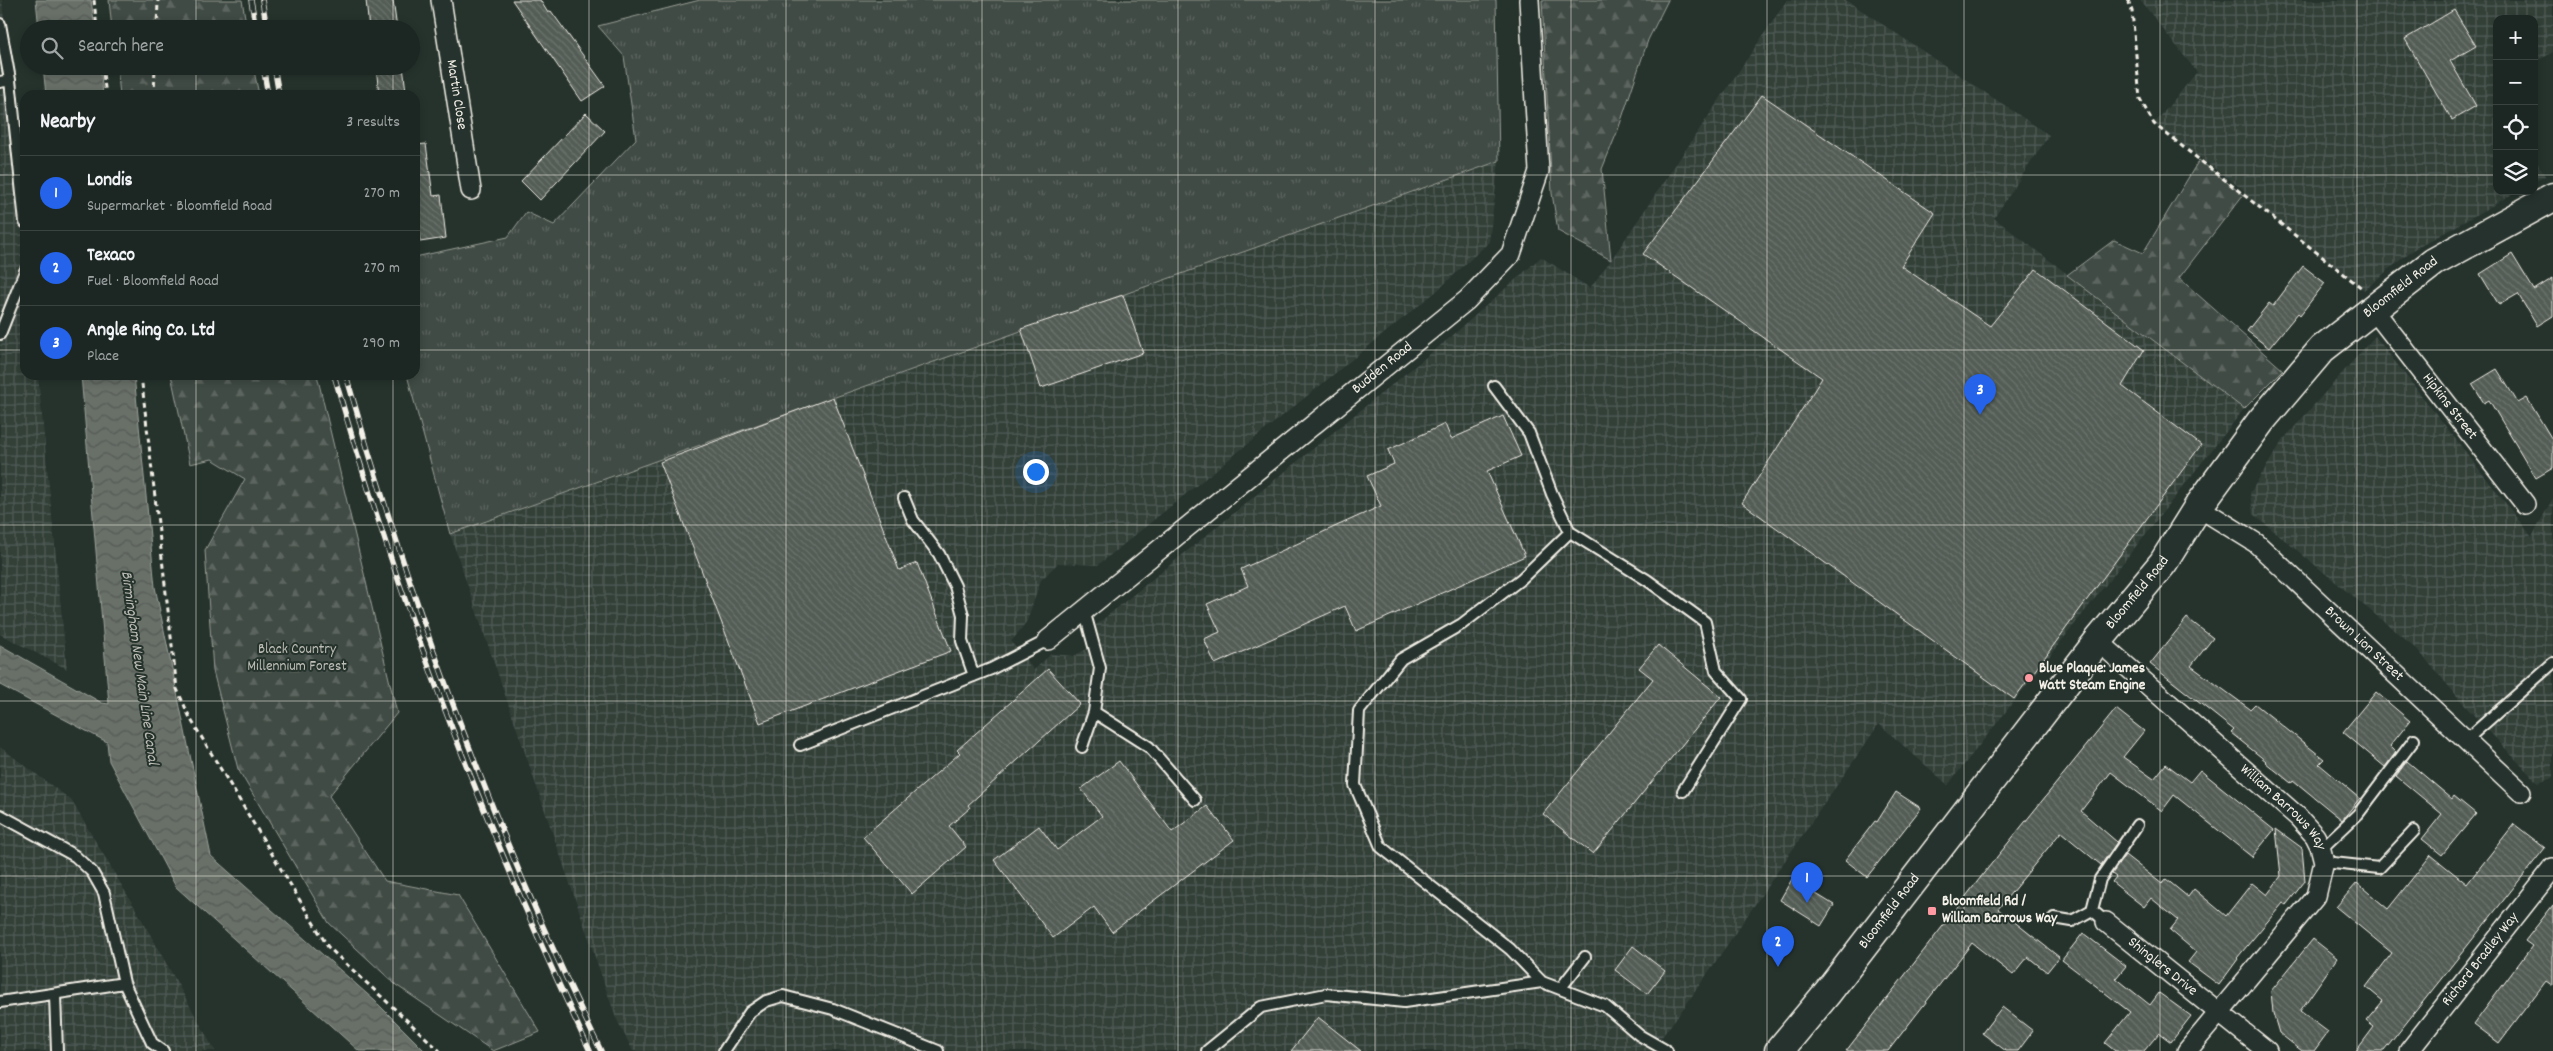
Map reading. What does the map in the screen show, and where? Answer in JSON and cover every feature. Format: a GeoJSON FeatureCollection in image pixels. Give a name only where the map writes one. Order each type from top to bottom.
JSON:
{"type":"FeatureCollection","features":[{"type":"Feature","properties":{"kind":"main road","name":"Bloomfield Road"},"geometry":{"type":"LineString","coordinates":[[1779,1051],[1828,992],[2098,641],[2163,563],[2198,507],[2261,421],[2322,348],[2434,262],[2553,197]]}},
{"type":"Feature","properties":{"kind":"street","name":"Martin Close"},"geometry":{"type":"LineString","coordinates":[[441,0],[471,190]]}},
{"type":"Feature","properties":{"kind":"street","name":"Budden Road"},"geometry":{"type":"LineString","coordinates":[[1048,640],[1467,300],[1511,254],[1539,170],[1529,0]]}},
{"type":"Feature","properties":{"kind":"street","name":"Hipkins Street"},"geometry":{"type":"LineString","coordinates":[[2377,306],[2525,504]]}},
{"type":"Feature","properties":{"kind":"street","name":"Brown Lion Street"},"geometry":{"type":"LineString","coordinates":[[2198,507],[2256,543],[2521,792]]}},
{"type":"Feature","properties":{"kind":"street","name":"William Barrows Way"},"geometry":{"type":"LineString","coordinates":[[2098,641],[2298,817],[2315,836],[2322,855],[2316,896],[2187,1051]]}},
{"type":"Feature","properties":{"kind":"street","name":"Richard Bradley Way"},"geometry":{"type":"LineString","coordinates":[[2409,1051],[2553,868]]}},
{"type":"Feature","properties":{"kind":"street","name":"Shinglers Drive"},"geometry":{"type":"LineString","coordinates":[[2099,916],[2267,1051]]}},
{"type":"Feature","properties":{"kind":"lane"},"geometry":{"type":"LineString","coordinates":[[0,24],[5,81],[20,187]]}},
{"type":"Feature","properties":{"kind":"lane"},"geometry":{"type":"LineString","coordinates":[[0,334],[20,284]]}},
{"type":"Feature","properties":{"kind":"lane"},"geometry":{"type":"LineString","coordinates":[[1494,386],[1529,433],[1552,494],[1570,532],[1647,580],[1705,622],[1716,671],[1741,699],[1683,791]]}},
{"type":"Feature","properties":{"kind":"lane"},"geometry":{"type":"LineString","coordinates":[[904,498],[913,520],[939,554],[955,586],[963,615],[962,641],[974,676]]}},
{"type":"Feature","properties":{"kind":"lane"},"geometry":{"type":"LineString","coordinates":[[1570,532],[1521,579],[1462,624],[1401,659],[1359,711],[1355,785],[1381,847],[1510,949],[1542,982],[1605,1006],[1639,1035],[1667,1051]]}},
{"type":"Feature","properties":{"kind":"lane"},"geometry":{"type":"LineString","coordinates":[[1082,747],[1094,712],[1100,668],[1084,610]]}},
{"type":"Feature","properties":{"kind":"lane"},"geometry":{"type":"LineString","coordinates":[[800,745],[1010,661],[1048,640]]}},
{"type":"Feature","properties":{"kind":"lane"},"geometry":{"type":"LineString","coordinates":[[2466,740],[2553,663]]}},
{"type":"Feature","properties":{"kind":"lane"},"geometry":{"type":"LineString","coordinates":[[1094,712],[1149,748],[1195,800]]}},
{"type":"Feature","properties":{"kind":"lane"},"geometry":{"type":"LineString","coordinates":[[2414,740],[2358,814],[2322,855],[2379,868],[2414,831]]}},
{"type":"Feature","properties":{"kind":"lane"},"geometry":{"type":"LineString","coordinates":[[0,815],[75,856],[92,872],[104,893],[124,983],[152,1043],[163,1051]]}},
{"type":"Feature","properties":{"kind":"lane"},"geometry":{"type":"LineString","coordinates":[[2054,918],[2072,921],[2099,916],[2100,879],[2137,825]]}},
{"type":"Feature","properties":{"kind":"lane"},"geometry":{"type":"LineString","coordinates":[[1560,989],[1585,957]]}},
{"type":"Feature","properties":{"kind":"lane"},"geometry":{"type":"LineString","coordinates":[[1207,1051],[1261,1007],[1326,994],[1404,1002],[1542,982]]}},
{"type":"Feature","properties":{"kind":"lane"},"geometry":{"type":"LineString","coordinates":[[0,1002],[55,996],[124,983]]}},
{"type":"Feature","properties":{"kind":"lane"},"geometry":{"type":"LineString","coordinates":[[55,996],[57,1051]]}},
{"type":"Feature","properties":{"kind":"lane"},"geometry":{"type":"LineString","coordinates":[[724,1051],[750,1012],[766,1002],[783,996],[833,1009],[938,1051]]}},
{"type":"Feature","properties":{"kind":"path"},"geometry":{"type":"LineString","coordinates":[[94,0],[97,20]]}},
{"type":"Feature","properties":{"kind":"path"},"geometry":{"type":"LineString","coordinates":[[157,20],[158,0]]}},
{"type":"Feature","properties":{"kind":"path"},"geometry":{"type":"LineString","coordinates":[[2128,0],[2134,28],[2140,99],[2154,124],[2377,306]]}},
{"type":"Feature","properties":{"kind":"path"},"geometry":{"type":"LineString","coordinates":[[103,75],[105,90]]}},
{"type":"Feature","properties":{"kind":"path"},"geometry":{"type":"LineString","coordinates":[[154,90],[155,75]]}},
{"type":"Feature","properties":{"kind":"path"},"geometry":{"type":"LineString","coordinates":[[142,380],[177,689],[190,718],[328,947],[440,1051]]}},
{"type":"Feature","properties":{"kind":"shaded area"},"geometry":{"type":"Polygon","coordinates":[[[0,0],[2,0],[20,185],[20,380],[38,380],[67,669],[0,634],[0,0]]]}},
{"type":"Feature","properties":{"kind":"shaded area"},"geometry":{"type":"Polygon","coordinates":[[[1787,0],[1846,0],[2049,135],[1994,218],[2244,409],[1948,785],[1879,724],[1683,1009],[1651,1051],[633,1051],[616,1018],[450,534],[1499,161],[1489,242],[1438,290],[1098,565],[1058,563],[1041,580],[1027,621],[1011,642],[1034,670],[1051,654],[1074,656],[1090,647],[1096,625],[1452,336],[1541,257],[1590,288],[1611,260],[1787,0]]]}},
{"type":"Feature","properties":{"kind":"shaded area"},"geometry":{"type":"Polygon","coordinates":[[[2140,0],[2553,0],[2553,52],[2538,61],[2538,15],[2493,15],[2493,195],[2511,195],[2410,252],[2364,290],[2243,195],[2245,191],[2154,124],[2197,72],[2140,0]]]}},
{"type":"Feature","properties":{"kind":"shaded area"},"geometry":{"type":"Polygon","coordinates":[[[2538,164],[2545,176],[2538,180],[2538,164]]]}},
{"type":"Feature","properties":{"kind":"shaded area"},"geometry":{"type":"Polygon","coordinates":[[[2375,336],[2532,537],[2553,498],[2553,778],[2538,783],[2468,709],[2417,649],[2253,514],[2250,493],[2283,440],[2375,336]]]}},
{"type":"Feature","properties":{"kind":"shaded area"},"geometry":{"type":"Polygon","coordinates":[[[0,747],[71,800],[141,918],[215,1051],[0,1051],[0,747]]]}},
{"type":"Feature","properties":{"kind":"green space"},"geometry":{"type":"Polygon","coordinates":[[[109,0],[242,0],[245,20],[111,20],[109,0]]]}},
{"type":"Feature","properties":{"kind":"green space"},"geometry":{"type":"Polygon","coordinates":[[[700,0],[1496,0],[1499,161],[450,534],[408,380],[420,380],[420,256],[508,237],[526,212],[554,225],[636,139],[624,56],[598,26],[700,0]]]}},
{"type":"Feature","properties":{"kind":"green space"},"geometry":{"type":"Polygon","coordinates":[[[1542,0],[1668,0],[1648,40],[1618,130],[1602,169],[1611,260],[1558,231],[1552,193],[1542,0]]]}},
{"type":"Feature","properties":{"kind":"green space"},"geometry":{"type":"Polygon","coordinates":[[[118,75],[255,75],[258,90],[119,90],[118,75]]]}},
{"type":"Feature","properties":{"kind":"green space"},"geometry":{"type":"Polygon","coordinates":[[[2199,160],[2243,195],[2179,278],[2283,370],[2244,409],[2067,275],[2114,240],[2143,253],[2199,160]]]}},
{"type":"Feature","properties":{"kind":"green space","name":"Black Country Millennium Forest"},"geometry":{"type":"Polygon","coordinates":[[[172,380],[318,380],[397,713],[329,796],[385,881],[458,895],[540,1032],[493,1051],[396,985],[329,923],[238,769],[213,671],[205,550],[245,479],[212,459],[190,464],[172,380]]]}},
{"type":"Feature","properties":{"kind":"water"},"geometry":{"type":"Polygon","coordinates":[[[36,0],[91,0],[94,20],[38,20],[36,0]]]}},
{"type":"Feature","properties":{"kind":"water"},"geometry":{"type":"Polygon","coordinates":[[[44,75],[101,75],[102,90],[45,90],[44,75]]]}},
{"type":"Feature","properties":{"kind":"water","name":"Birmingham New Main Line Canal"},"geometry":{"type":"Polygon","coordinates":[[[81,380],[134,380],[155,587],[211,856],[375,1001],[425,1051],[359,1051],[176,887],[109,761],[107,742],[0,685],[0,645],[102,703],[109,704],[81,380]]]}},
{"type":"Feature","properties":{"kind":"building"},"geometry":{"type":"Polygon","coordinates":[[[366,0],[393,0],[396,20],[368,20],[366,0]]]}},
{"type":"Feature","properties":{"kind":"building"},"geometry":{"type":"Polygon","coordinates":[[[512,0],[540,0],[548,13],[551,11],[605,86],[582,101],[512,0]]]}},
{"type":"Feature","properties":{"kind":"building"},"geometry":{"type":"Polygon","coordinates":[[[2454,10],[2476,46],[2450,61],[2476,106],[2452,120],[2405,39],[2454,10]]]}},
{"type":"Feature","properties":{"kind":"building"},"geometry":{"type":"Polygon","coordinates":[[[377,75],[404,75],[406,90],[378,90],[377,75]]]}},
{"type":"Feature","properties":{"kind":"building"},"geometry":{"type":"Polygon","coordinates":[[[1762,95],[1935,213],[1901,266],[1990,326],[2036,269],[2144,350],[2122,386],[2201,445],[2014,699],[1742,503],[1822,378],[1643,254],[1762,95]]]}},
{"type":"Feature","properties":{"kind":"building"},"geometry":{"type":"Polygon","coordinates":[[[586,113],[605,131],[540,200],[521,181],[586,113]]]}},
{"type":"Feature","properties":{"kind":"building"},"geometry":{"type":"Polygon","coordinates":[[[426,144],[433,196],[441,195],[446,238],[420,242],[420,145],[426,144]]]}},
{"type":"Feature","properties":{"kind":"building"},"geometry":{"type":"Polygon","coordinates":[[[2512,254],[2534,290],[2553,278],[2553,316],[2537,326],[2518,294],[2499,305],[2480,274],[2512,254]]]}},
{"type":"Feature","properties":{"kind":"building"},"geometry":{"type":"Polygon","coordinates":[[[2303,266],[2325,283],[2300,315],[2298,313],[2269,348],[2247,331],[2269,303],[2273,306],[2303,266]]]}},
{"type":"Feature","properties":{"kind":"building"},"geometry":{"type":"Polygon","coordinates":[[[1123,295],[1143,353],[1041,388],[1021,329],[1123,295]]]}},
{"type":"Feature","properties":{"kind":"building"},"geometry":{"type":"Polygon","coordinates":[[[2497,369],[2518,403],[2527,398],[2553,441],[2553,468],[2536,478],[2489,400],[2484,403],[2472,384],[2497,369]]]}},
{"type":"Feature","properties":{"kind":"building"},"geometry":{"type":"Polygon","coordinates":[[[833,397],[899,570],[917,563],[951,651],[760,723],[660,462],[833,397]]]}},
{"type":"Feature","properties":{"kind":"building"},"geometry":{"type":"Polygon","coordinates":[[[1503,416],[1521,456],[1487,471],[1525,556],[1356,631],[1345,606],[1215,664],[1204,639],[1220,632],[1207,604],[1248,586],[1241,569],[1381,506],[1367,476],[1394,464],[1388,450],[1445,424],[1451,439],[1503,416]]]}},
{"type":"Feature","properties":{"kind":"building"},"geometry":{"type":"Polygon","coordinates":[[[2187,618],[2213,638],[2191,666],[2250,709],[2255,704],[2324,759],[2319,764],[2360,798],[2342,820],[2293,780],[2291,783],[2265,762],[2231,733],[2234,730],[2150,664],[2187,618]]]}},
{"type":"Feature","properties":{"kind":"building"},"geometry":{"type":"Polygon","coordinates":[[[1658,645],[1721,697],[1593,854],[1543,814],[1653,679],[1639,668],[1658,645]]]}},
{"type":"Feature","properties":{"kind":"building"},"geometry":{"type":"Polygon","coordinates":[[[1048,669],[1080,704],[968,805],[970,808],[949,826],[966,847],[912,894],[863,837],[960,753],[957,750],[1048,669]]]}},
{"type":"Feature","properties":{"kind":"building"},"geometry":{"type":"Polygon","coordinates":[[[2376,692],[2410,721],[2390,746],[2396,752],[2385,767],[2343,732],[2376,692]]]}},
{"type":"Feature","properties":{"kind":"building"},"geometry":{"type":"Polygon","coordinates":[[[2116,709],[2144,731],[2123,757],[2154,779],[2166,764],[2190,782],[2200,770],[2274,830],[2252,857],[2174,795],[2162,811],[2111,772],[2081,811],[2117,842],[2101,865],[2061,832],[1998,909],[2059,957],[2047,972],[2028,957],[2013,975],[1972,943],[1888,1051],[1846,1051],[1984,873],[2116,709]]]}},
{"type":"Feature","properties":{"kind":"building"},"geometry":{"type":"Polygon","coordinates":[[[1119,761],[1172,832],[1207,806],[1234,840],[1112,932],[1094,907],[1053,938],[994,860],[1039,826],[1057,850],[1102,816],[1081,789],[1119,761]]]}},
{"type":"Feature","properties":{"kind":"building"},"geometry":{"type":"Polygon","coordinates":[[[2407,761],[2452,799],[2454,796],[2476,814],[2442,855],[2422,839],[2442,814],[2396,776],[2407,761]]]}},
{"type":"Feature","properties":{"kind":"building"},"geometry":{"type":"Polygon","coordinates":[[[1896,792],[1921,808],[1867,877],[1845,860],[1875,821],[1877,822],[1896,792]]]}},
{"type":"Feature","properties":{"kind":"building"},"geometry":{"type":"Polygon","coordinates":[[[2514,824],[2545,848],[2384,1051],[2356,1051],[2374,1027],[2366,1021],[2383,1001],[2366,987],[2392,953],[2336,907],[2357,883],[2388,909],[2431,855],[2467,884],[2514,824]]]}},
{"type":"Feature","properties":{"kind":"building"},"geometry":{"type":"Polygon","coordinates":[[[2276,829],[2302,848],[2305,881],[2286,905],[2283,903],[2237,958],[2219,985],[2188,962],[2196,952],[2170,930],[2178,920],[2151,898],[2144,907],[2112,882],[2116,877],[2112,874],[2125,855],[2162,884],[2166,879],[2188,897],[2194,889],[2226,916],[2252,883],[2267,895],[2281,876],[2276,829]]]}},
{"type":"Feature","properties":{"kind":"building"},"geometry":{"type":"Polygon","coordinates":[[[1792,879],[1834,905],[1821,926],[1780,900],[1792,879]]]}},
{"type":"Feature","properties":{"kind":"building"},"geometry":{"type":"Polygon","coordinates":[[[2553,905],[2553,986],[2546,981],[2499,1043],[2474,1024],[2532,946],[2525,941],[2553,905]]]}},
{"type":"Feature","properties":{"kind":"building"},"geometry":{"type":"Polygon","coordinates":[[[2083,933],[2126,966],[2116,978],[2150,1005],[2159,993],[2191,1016],[2171,1042],[2159,1033],[2144,1051],[2115,1051],[2105,1043],[2130,1012],[2062,960],[2083,933]]]}},
{"type":"Feature","properties":{"kind":"building"},"geometry":{"type":"Polygon","coordinates":[[[2313,939],[2337,958],[2300,1011],[2328,1032],[2314,1051],[2302,1051],[2279,1033],[2273,1013],[2271,991],[2313,939]]]}},
{"type":"Feature","properties":{"kind":"building"},"geometry":{"type":"Polygon","coordinates":[[[1633,946],[1665,971],[1647,994],[1615,970],[1633,946]]]}},
{"type":"Feature","properties":{"kind":"building"},"geometry":{"type":"Polygon","coordinates":[[[2002,1007],[2033,1031],[2018,1051],[2006,1051],[1982,1033],[2002,1007]]]}},
{"type":"Feature","properties":{"kind":"building"},"geometry":{"type":"Polygon","coordinates":[[[1318,1017],[1361,1051],[1291,1051],[1318,1017]]]}},
{"type":"Feature","properties":{"kind":"railway"},"geometry":{"type":"LineString","coordinates":[[251,0],[254,20]]}},
{"type":"Feature","properties":{"kind":"railway"},"geometry":{"type":"LineString","coordinates":[[262,0],[265,20]]}},
{"type":"Feature","properties":{"kind":"railway"},"geometry":{"type":"LineString","coordinates":[[265,75],[267,90]]}},
{"type":"Feature","properties":{"kind":"railway"},"geometry":{"type":"LineString","coordinates":[[276,75],[278,90]]}},
{"type":"Feature","properties":{"kind":"railway"},"geometry":{"type":"LineString","coordinates":[[335,380],[387,548],[448,718],[516,886],[590,1051]]}},
{"type":"Feature","properties":{"kind":"railway"},"geometry":{"type":"LineString","coordinates":[[347,380],[399,548],[459,719],[526,887],[601,1051]]}},
{"type":"Feature","properties":{"kind":"place","name":"Angle Ring Co. Ltd"},"geometry":{"type":"Point","coordinates":[1980,415]}},
{"type":"Feature","properties":{"kind":"place","name":"Blue Plaque: James Watt Steam Engine"},"geometry":{"type":"Point","coordinates":[2029,678]}},
{"type":"Feature","properties":{"kind":"place","name":"Londis"},"geometry":{"type":"Point","coordinates":[1807,903]}},
{"type":"Feature","properties":{"kind":"place","name":"Bloomfield Rd / William Barrows Way"},"geometry":{"type":"Point","coordinates":[1932,911]}},
{"type":"Feature","properties":{"kind":"place","name":"Texaco"},"geometry":{"type":"Point","coordinates":[1778,967]}}]}
